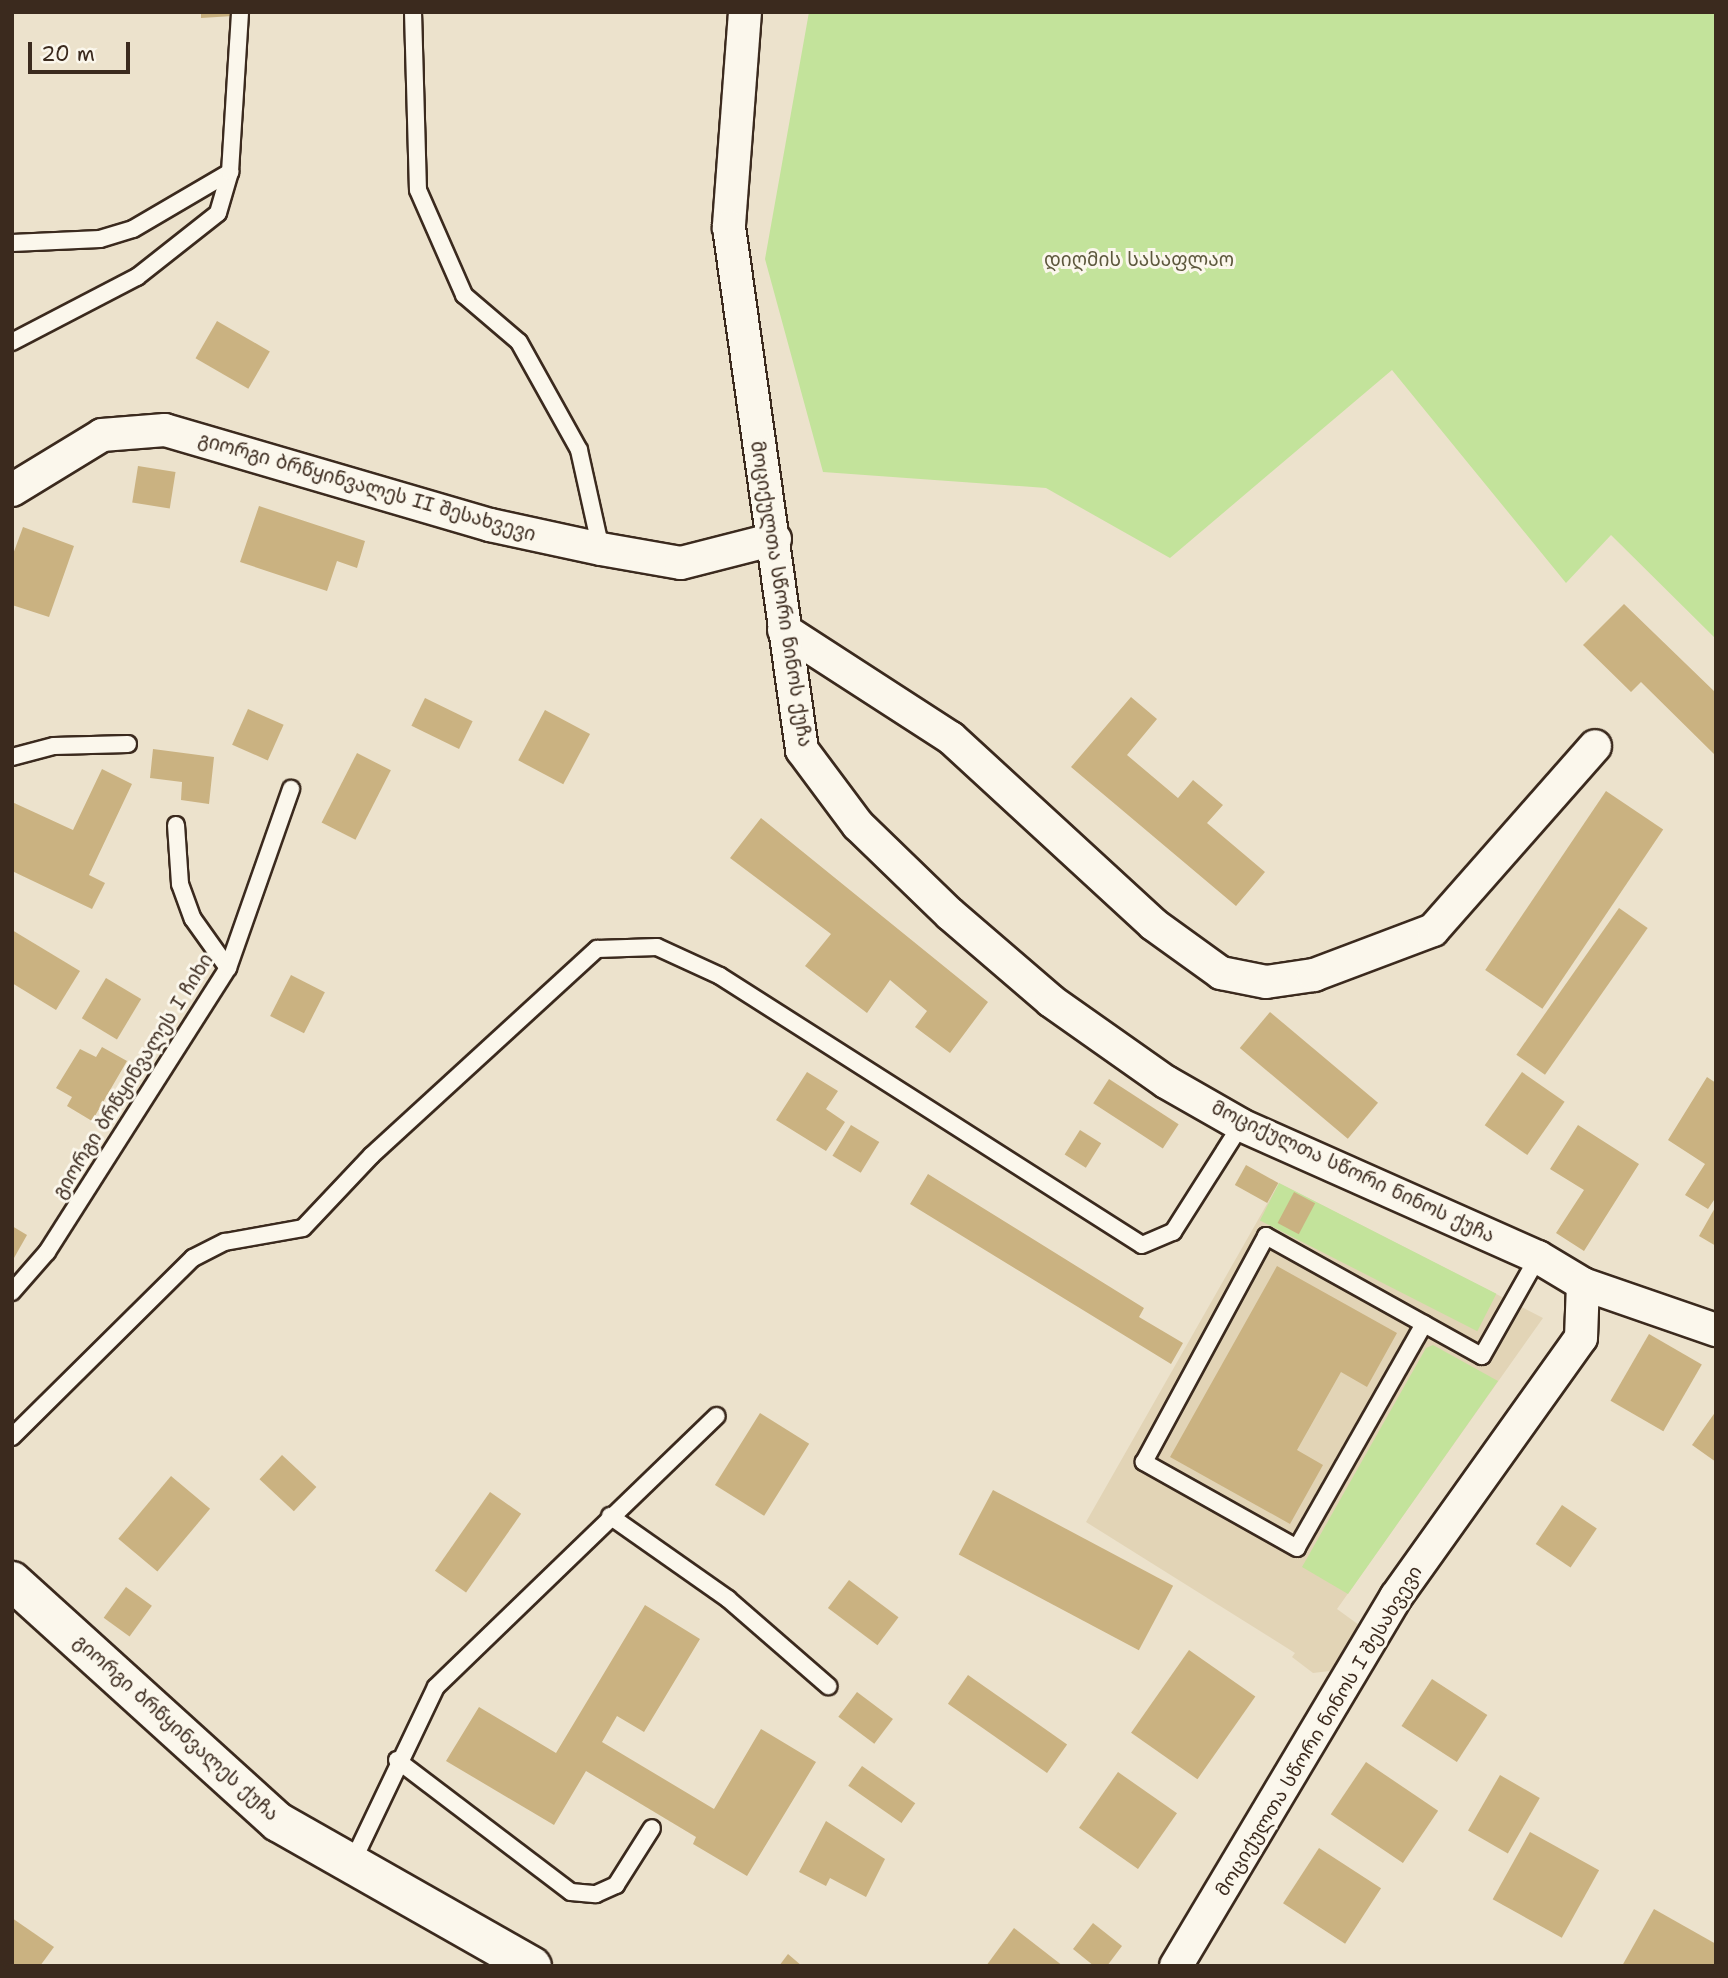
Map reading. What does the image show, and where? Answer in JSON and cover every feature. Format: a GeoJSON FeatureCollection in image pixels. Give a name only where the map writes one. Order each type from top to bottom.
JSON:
{"type":"FeatureCollection","features":[{"type":"Feature","properties":{"kind":"street","name":"მოციქულთა სწორი ნინოს ქუჩა"},"geometry":{"type":"LineString","coordinates":[[745,12],[729,227],[775,539],[784,630],[802,750],[858,825],[1051,1001],[1166,1083],[1241,1125],[1538,1257],[1583,1284],[1716,1330]]}},
{"type":"Feature","properties":{"kind":"street","name":"გიორგი ბრწყინვალეს II შესახვევი"},"geometry":{"type":"LineString","coordinates":[[12,490],[102,435],[165,430],[490,525],[601,549],[681,562],[775,539]]}},
{"type":"Feature","properties":{"kind":"street"},"geometry":{"type":"LineString","coordinates":[[784,630],[951,738],[1153,924],[1221,973],[1266,982],[1314,975],[1433,930],[1595,746]]}},
{"type":"Feature","properties":{"kind":"street","name":"მოციქულთა სწორი ნინოს I შესახვევი"},"geometry":{"type":"LineString","coordinates":[[1176,1966],[1396,1597],[1581,1338],[1583,1284]]}},
{"type":"Feature","properties":{"kind":"street","name":"გიორგი ბრწყინვალეს ქუჩა"},"geometry":{"type":"LineString","coordinates":[[12,1581],[278,1822],[532,1966]]}},
{"type":"Feature","properties":{"kind":"lane"},"geometry":{"type":"LineString","coordinates":[[12,342],[147,269],[218,213],[230,172],[240,12]]}},
{"type":"Feature","properties":{"kind":"lane"},"geometry":{"type":"LineString","coordinates":[[413,12],[418,190],[464,295],[519,342],[579,450],[601,549]]}},
{"type":"Feature","properties":{"kind":"lane"},"geometry":{"type":"LineString","coordinates":[[12,243],[100,239],[133,229],[230,172]]}},
{"type":"Feature","properties":{"kind":"lane"},"geometry":{"type":"LineString","coordinates":[[12,757],[54,746],[128,744]]}},
{"type":"Feature","properties":{"kind":"lane","name":"გიორგი ბრწყინვალეს I ჩიხი"},"geometry":{"type":"LineString","coordinates":[[12,1292],[47,1252],[228,968],[291,789]]}},
{"type":"Feature","properties":{"kind":"lane"},"geometry":{"type":"LineString","coordinates":[[176,825],[180,884],[193,919],[228,968]]}},
{"type":"Feature","properties":{"kind":"lane"},"geometry":{"type":"LineString","coordinates":[[12,1437],[193,1258],[225,1242],[303,1228],[372,1155],[597,949],[657,947],[720,976],[1142,1245],[1173,1231],[1241,1125]]}},
{"type":"Feature","properties":{"kind":"lane"},"geometry":{"type":"LineString","coordinates":[[1424,1324],[1297,1548],[1143,1462],[1266,1236],[1482,1356],[1538,1257]]}},
{"type":"Feature","properties":{"kind":"lane"},"geometry":{"type":"LineString","coordinates":[[351,1865],[397,1760],[436,1687],[610,1516],[717,1416]]}},
{"type":"Feature","properties":{"kind":"lane"},"geometry":{"type":"LineString","coordinates":[[610,1516],[728,1599],[828,1686]]}},
{"type":"Feature","properties":{"kind":"lane"},"geometry":{"type":"LineString","coordinates":[[397,1760],[571,1892],[596,1894],[616,1885],[652,1828]]}},
{"type":"Feature","properties":{"kind":"shaded area"},"geometry":{"type":"Polygon","coordinates":[[[1279,1183],[1543,1318],[1337,1609],[1359,1625],[1330,1671],[1313,1673],[1292,1657],[1295,1653],[1086,1522],[1279,1183]]]}},
{"type":"Feature","properties":{"kind":"green space","name":"დიღმის სასაფლაო"},"geometry":{"type":"Polygon","coordinates":[[[809,12],[1716,12],[1716,639],[1611,535],[1566,583],[1392,370],[1170,558],[1046,488],[823,472],[765,259],[809,12]]]}},
{"type":"Feature","properties":{"kind":"green space"},"geometry":{"type":"Polygon","coordinates":[[[1279,1183],[1496,1294],[1477,1331],[1260,1220],[1279,1183]]]}},
{"type":"Feature","properties":{"kind":"green space"},"geometry":{"type":"Polygon","coordinates":[[[1433,1345],[1498,1381],[1348,1594],[1302,1567],[1426,1348],[1433,1345]]]}},
{"type":"Feature","properties":{"kind":"building"},"geometry":{"type":"Polygon","coordinates":[[[201,12],[233,12],[233,16],[201,18],[201,12]]]}},
{"type":"Feature","properties":{"kind":"building"},"geometry":{"type":"Polygon","coordinates":[[[217,321],[270,351],[248,389],[196,358],[217,321]]]}},
{"type":"Feature","properties":{"kind":"building"},"geometry":{"type":"Polygon","coordinates":[[[138,466],[176,472],[170,508],[132,503],[138,466]]]}},
{"type":"Feature","properties":{"kind":"building"},"geometry":{"type":"Polygon","coordinates":[[[259,506],[365,541],[357,568],[337,561],[327,591],[240,562],[259,506]]]}},
{"type":"Feature","properties":{"kind":"building"},"geometry":{"type":"Polygon","coordinates":[[[23,527],[74,546],[49,617],[12,605],[12,557],[23,527]]]}},
{"type":"Feature","properties":{"kind":"building"},"geometry":{"type":"Polygon","coordinates":[[[1624,604],[1716,693],[1716,756],[1641,682],[1631,692],[1583,645],[1624,604]]]}},
{"type":"Feature","properties":{"kind":"building"},"geometry":{"type":"Polygon","coordinates":[[[1131,697],[1157,719],[1127,755],[1178,798],[1193,780],[1223,805],[1207,823],[1265,872],[1236,906],[1071,767],[1131,697]]]}},
{"type":"Feature","properties":{"kind":"building"},"geometry":{"type":"Polygon","coordinates":[[[425,698],[473,721],[459,749],[411,726],[425,698]]]}},
{"type":"Feature","properties":{"kind":"building"},"geometry":{"type":"Polygon","coordinates":[[[248,709],[284,725],[268,760],[232,745],[248,709]]]}},
{"type":"Feature","properties":{"kind":"building"},"geometry":{"type":"Polygon","coordinates":[[[545,710],[590,734],[563,784],[518,760],[545,710]]]}},
{"type":"Feature","properties":{"kind":"building"},"geometry":{"type":"Polygon","coordinates":[[[153,749],[214,757],[209,804],[181,800],[182,782],[150,778],[153,749]]]}},
{"type":"Feature","properties":{"kind":"building"},"geometry":{"type":"Polygon","coordinates":[[[357,753],[391,770],[355,840],[322,822],[357,753]]]}},
{"type":"Feature","properties":{"kind":"building"},"geometry":{"type":"Polygon","coordinates":[[[102,769],[132,784],[89,875],[105,883],[92,909],[12,871],[12,802],[73,830],[102,769]]]}},
{"type":"Feature","properties":{"kind":"building"},"geometry":{"type":"Polygon","coordinates":[[[1606,791],[1663,830],[1542,1009],[1485,970],[1606,791]]]}},
{"type":"Feature","properties":{"kind":"building"},"geometry":{"type":"Polygon","coordinates":[[[761,818],[988,1002],[950,1053],[915,1027],[927,1011],[890,980],[867,1013],[805,966],[831,934],[730,858],[761,818]]]}},
{"type":"Feature","properties":{"kind":"building"},"geometry":{"type":"Polygon","coordinates":[[[1619,908],[1648,928],[1545,1075],[1516,1055],[1619,908]]]}},
{"type":"Feature","properties":{"kind":"building"},"geometry":{"type":"Polygon","coordinates":[[[12,930],[80,971],[56,1010],[12,983],[12,930]]]}},
{"type":"Feature","properties":{"kind":"building"},"geometry":{"type":"Polygon","coordinates":[[[291,975],[325,992],[304,1033],[270,1016],[291,975]]]}},
{"type":"Feature","properties":{"kind":"building"},"geometry":{"type":"Polygon","coordinates":[[[106,978],[141,999],[117,1039],[82,1018],[106,978]]]}},
{"type":"Feature","properties":{"kind":"building"},"geometry":{"type":"Polygon","coordinates":[[[1270,1012],[1378,1103],[1348,1139],[1240,1048],[1270,1012]]]}},
{"type":"Feature","properties":{"kind":"building"},"geometry":{"type":"Polygon","coordinates":[[[102,1047],[127,1061],[92,1121],[67,1106],[72,1097],[56,1088],[80,1049],[96,1057],[102,1047]]]}},
{"type":"Feature","properties":{"kind":"building"},"geometry":{"type":"Polygon","coordinates":[[[807,1072],[838,1091],[826,1109],[845,1122],[826,1151],[776,1120],[807,1072]]]}},
{"type":"Feature","properties":{"kind":"building"},"geometry":{"type":"Polygon","coordinates":[[[1522,1072],[1565,1102],[1527,1155],[1485,1125],[1522,1072]]]}},
{"type":"Feature","properties":{"kind":"building"},"geometry":{"type":"Polygon","coordinates":[[[1707,1077],[1716,1083],[1716,1197],[1708,1209],[1685,1195],[1705,1164],[1668,1140],[1707,1077]]]}},
{"type":"Feature","properties":{"kind":"building"},"geometry":{"type":"Polygon","coordinates":[[[1109,1079],[1179,1124],[1163,1149],[1093,1103],[1109,1079]]]}},
{"type":"Feature","properties":{"kind":"building"},"geometry":{"type":"Polygon","coordinates":[[[851,1125],[879,1142],[861,1173],[832,1156],[851,1125]]]}},
{"type":"Feature","properties":{"kind":"building"},"geometry":{"type":"Polygon","coordinates":[[[1578,1125],[1639,1164],[1584,1251],[1556,1233],[1584,1190],[1550,1169],[1578,1125]]]}},
{"type":"Feature","properties":{"kind":"building"},"geometry":{"type":"Polygon","coordinates":[[[1080,1130],[1101,1143],[1086,1168],[1065,1155],[1080,1130]]]}},
{"type":"Feature","properties":{"kind":"building"},"geometry":{"type":"Polygon","coordinates":[[[1246,1165],[1278,1183],[1267,1203],[1235,1185],[1246,1165]]]}},
{"type":"Feature","properties":{"kind":"building"},"geometry":{"type":"Polygon","coordinates":[[[928,1174],[1144,1308],[1139,1317],[1183,1343],[1171,1364],[910,1204],[928,1174]]]}},
{"type":"Feature","properties":{"kind":"building"},"geometry":{"type":"Polygon","coordinates":[[[1294,1192],[1315,1203],[1299,1234],[1278,1223],[1294,1192]]]}},
{"type":"Feature","properties":{"kind":"building"},"geometry":{"type":"Polygon","coordinates":[[[1716,1206],[1716,1246],[1699,1236],[1716,1206]]]}},
{"type":"Feature","properties":{"kind":"building"},"geometry":{"type":"Polygon","coordinates":[[[12,1226],[27,1235],[14,1258],[12,1257],[12,1226]]]}},
{"type":"Feature","properties":{"kind":"building"},"geometry":{"type":"Polygon","coordinates":[[[1277,1266],[1397,1333],[1367,1387],[1341,1372],[1297,1450],[1323,1465],[1290,1524],[1170,1457],[1277,1266]]]}},
{"type":"Feature","properties":{"kind":"building"},"geometry":{"type":"Polygon","coordinates":[[[1649,1334],[1702,1364],[1663,1431],[1610,1401],[1649,1334]]]}},
{"type":"Feature","properties":{"kind":"building"},"geometry":{"type":"Polygon","coordinates":[[[1716,1411],[1716,1462],[1692,1445],[1716,1411]]]}},
{"type":"Feature","properties":{"kind":"building"},"geometry":{"type":"Polygon","coordinates":[[[760,1413],[809,1444],[764,1516],[715,1485],[760,1413]]]}},
{"type":"Feature","properties":{"kind":"building"},"geometry":{"type":"Polygon","coordinates":[[[282,1455],[316,1487],[294,1511],[259,1479],[282,1455]]]}},
{"type":"Feature","properties":{"kind":"building"},"geometry":{"type":"Polygon","coordinates":[[[171,1476],[210,1509],[157,1572],[118,1539],[171,1476]]]}},
{"type":"Feature","properties":{"kind":"building"},"geometry":{"type":"Polygon","coordinates":[[[993,1490],[1173,1586],[1139,1650],[959,1554],[993,1490]]]}},
{"type":"Feature","properties":{"kind":"building"},"geometry":{"type":"Polygon","coordinates":[[[490,1492],[521,1514],[466,1592],[435,1571],[490,1492]]]}},
{"type":"Feature","properties":{"kind":"building"},"geometry":{"type":"Polygon","coordinates":[[[1562,1505],[1597,1528],[1571,1567],[1536,1544],[1562,1505]]]}},
{"type":"Feature","properties":{"kind":"building"},"geometry":{"type":"Polygon","coordinates":[[[849,1580],[899,1617],[877,1645],[828,1608],[849,1580]]]}},
{"type":"Feature","properties":{"kind":"building"},"geometry":{"type":"Polygon","coordinates":[[[126,1587],[152,1606],[130,1637],[104,1618],[126,1587]]]}},
{"type":"Feature","properties":{"kind":"building"},"geometry":{"type":"Polygon","coordinates":[[[645,1605],[700,1639],[644,1732],[617,1716],[602,1742],[714,1809],[761,1729],[816,1762],[747,1876],[693,1844],[696,1837],[586,1771],[554,1825],[446,1761],[479,1707],[556,1753],[645,1605]]]}},
{"type":"Feature","properties":{"kind":"building"},"geometry":{"type":"Polygon","coordinates":[[[1189,1650],[1255,1696],[1197,1779],[1131,1733],[1189,1650]]]}},
{"type":"Feature","properties":{"kind":"building"},"geometry":{"type":"Polygon","coordinates":[[[968,1675],[1067,1744],[1047,1773],[948,1704],[968,1675]]]}},
{"type":"Feature","properties":{"kind":"building"},"geometry":{"type":"Polygon","coordinates":[[[1432,1679],[1487,1715],[1457,1762],[1402,1726],[1432,1679]]]}},
{"type":"Feature","properties":{"kind":"building"},"geometry":{"type":"Polygon","coordinates":[[[857,1692],[893,1719],[874,1744],[838,1717],[857,1692]]]}},
{"type":"Feature","properties":{"kind":"building"},"geometry":{"type":"Polygon","coordinates":[[[1366,1762],[1438,1811],[1403,1863],[1331,1814],[1366,1762]]]}},
{"type":"Feature","properties":{"kind":"building"},"geometry":{"type":"Polygon","coordinates":[[[862,1766],[915,1803],[901,1823],[848,1786],[862,1766]]]}},
{"type":"Feature","properties":{"kind":"building"},"geometry":{"type":"Polygon","coordinates":[[[1118,1772],[1177,1813],[1138,1869],[1079,1828],[1118,1772]]]}},
{"type":"Feature","properties":{"kind":"building"},"geometry":{"type":"Polygon","coordinates":[[[1500,1775],[1540,1798],[1508,1853],[1468,1830],[1500,1775]]]}},
{"type":"Feature","properties":{"kind":"building"},"geometry":{"type":"Polygon","coordinates":[[[826,1821],[885,1859],[866,1897],[830,1878],[826,1886],[799,1872],[826,1821]]]}},
{"type":"Feature","properties":{"kind":"building"},"geometry":{"type":"Polygon","coordinates":[[[1530,1832],[1599,1870],[1562,1938],[1493,1899],[1530,1832]]]}},
{"type":"Feature","properties":{"kind":"building"},"geometry":{"type":"Polygon","coordinates":[[[1319,1848],[1381,1888],[1345,1944],[1283,1903],[1319,1848]]]}},
{"type":"Feature","properties":{"kind":"building"},"geometry":{"type":"Polygon","coordinates":[[[1654,1909],[1716,1944],[1716,1966],[1622,1966],[1654,1909]]]}},
{"type":"Feature","properties":{"kind":"building"},"geometry":{"type":"Polygon","coordinates":[[[12,1918],[54,1947],[40,1966],[12,1966],[12,1918]]]}},
{"type":"Feature","properties":{"kind":"building"},"geometry":{"type":"Polygon","coordinates":[[[1093,1923],[1122,1946],[1107,1966],[1094,1966],[1073,1949],[1093,1923]]]}},
{"type":"Feature","properties":{"kind":"building"},"geometry":{"type":"Polygon","coordinates":[[[1014,1928],[1063,1966],[986,1966],[1014,1928]]]}},
{"type":"Feature","properties":{"kind":"building"},"geometry":{"type":"Polygon","coordinates":[[[788,1954],[802,1966],[779,1966],[788,1954]]]}}]}
